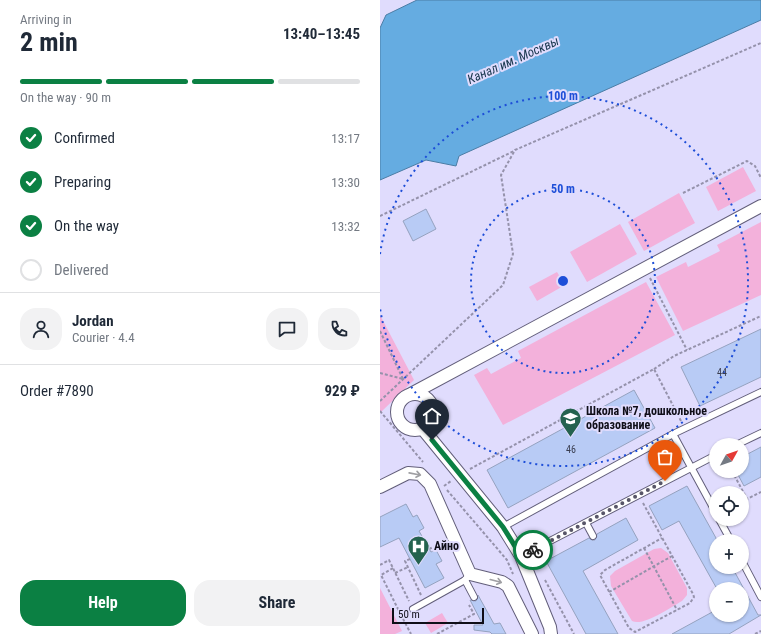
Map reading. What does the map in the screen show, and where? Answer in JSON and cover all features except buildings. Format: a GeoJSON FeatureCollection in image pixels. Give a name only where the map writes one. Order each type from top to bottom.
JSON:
{"type":"FeatureCollection","features":[{"type":"Feature","properties":{"kind":"street"},"geometry":{"type":"LineString","coordinates":[[411,394],[422,395],[427,399],[432,409],[430,420],[422,428],[407,428],[402,424],[397,415],[397,410],[402,400],[411,394],[761,206]]}},
{"type":"Feature","properties":{"kind":"street"},"geometry":{"type":"LineString","coordinates":[[422,428],[503,527],[521,556],[550,627],[551,634]]}},
{"type":"Feature","properties":{"kind":"street"},"geometry":{"type":"LineString","coordinates":[[380,487],[408,473],[420,474],[430,484],[454,537],[468,577],[502,582],[508,586],[532,634]]}},
{"type":"Feature","properties":{"kind":"lane"},"geometry":{"type":"LineString","coordinates":[[503,527],[684,428],[761,392]]}},
{"type":"Feature","properties":{"kind":"lane"},"geometry":{"type":"LineString","coordinates":[[749,439],[761,433]]}},
{"type":"Feature","properties":{"kind":"lane"},"geometry":{"type":"LineString","coordinates":[[673,434],[709,500]]}},
{"type":"Feature","properties":{"kind":"lane"},"geometry":{"type":"LineString","coordinates":[[521,556],[709,458]]}},
{"type":"Feature","properties":{"kind":"lane"},"geometry":{"type":"LineString","coordinates":[[586,522],[593,536]]}},
{"type":"Feature","properties":{"kind":"lane"},"geometry":{"type":"LineString","coordinates":[[749,574],[761,597]]}},
{"type":"Feature","properties":{"kind":"lane"},"geometry":{"type":"LineString","coordinates":[[413,609],[468,577],[473,595]]}},
{"type":"Feature","properties":{"kind":"path"},"geometry":{"type":"LineString","coordinates":[[380,216],[515,150],[761,43]]}},
{"type":"Feature","properties":{"kind":"path"},"geometry":{"type":"LineString","coordinates":[[380,401],[503,285],[513,254],[501,175],[515,150]]}},
{"type":"Feature","properties":{"kind":"path"},"geometry":{"type":"LineString","coordinates":[[683,193],[747,161],[755,166],[761,178]]}},
{"type":"Feature","properties":{"kind":"path"},"geometry":{"type":"LineString","coordinates":[[645,268],[687,350]]}},
{"type":"Feature","properties":{"kind":"path"},"geometry":{"type":"LineString","coordinates":[[444,486],[461,474],[654,369],[674,356],[761,316]]}},
{"type":"Feature","properties":{"kind":"path"},"geometry":{"type":"LineString","coordinates":[[380,331],[403,379]]}},
{"type":"Feature","properties":{"kind":"path"},"geometry":{"type":"LineString","coordinates":[[654,369],[684,428]]}},
{"type":"Feature","properties":{"kind":"path"},"geometry":{"type":"LineString","coordinates":[[380,373],[403,379]]}},
{"type":"Feature","properties":{"kind":"path"},"geometry":{"type":"LineString","coordinates":[[380,411],[424,463]]}},
{"type":"Feature","properties":{"kind":"path"},"geometry":{"type":"LineString","coordinates":[[736,478],[747,500],[761,492]]}},
{"type":"Feature","properties":{"kind":"path"},"geometry":{"type":"LineString","coordinates":[[439,480],[507,560],[515,580]]}},
{"type":"Feature","properties":{"kind":"path"},"geometry":{"type":"LineString","coordinates":[[638,495],[662,538],[672,556],[694,597],[693,600],[678,610],[635,632],[629,628],[601,578],[602,572],[662,538]]}},
{"type":"Feature","properties":{"kind":"path"},"geometry":{"type":"LineString","coordinates":[[429,549],[454,537]]}},
{"type":"Feature","properties":{"kind":"path"},"geometry":{"type":"LineString","coordinates":[[644,548],[678,610]]}},
{"type":"Feature","properties":{"kind":"path"},"geometry":{"type":"LineString","coordinates":[[609,592],[672,556]]}},
{"type":"Feature","properties":{"kind":"path"},"geometry":{"type":"LineString","coordinates":[[410,559],[405,561],[425,602]]}},
{"type":"Feature","properties":{"kind":"path"},"geometry":{"type":"LineString","coordinates":[[380,565],[389,560],[413,609],[401,615]]}},
{"type":"Feature","properties":{"kind":"path"},"geometry":{"type":"LineString","coordinates":[[395,573],[408,567]]}},
{"type":"Feature","properties":{"kind":"path"},"geometry":{"type":"LineString","coordinates":[[393,568],[381,575],[410,634]]}},
{"type":"Feature","properties":{"kind":"path"},"geometry":{"type":"LineString","coordinates":[[545,579],[574,634]]}},
{"type":"Feature","properties":{"kind":"path"},"geometry":{"type":"LineString","coordinates":[[437,634],[474,614],[466,600],[467,597],[473,595]]}},
{"type":"Feature","properties":{"kind":"path"},"geometry":{"type":"LineString","coordinates":[[755,634],[761,631]]}},
{"type":"Feature","properties":{"kind":"shaded area"},"geometry":{"type":"Polygon","coordinates":[[[743,167],[756,191],[718,211],[706,187],[743,167]]]}},
{"type":"Feature","properties":{"kind":"shaded area"},"geometry":{"type":"Polygon","coordinates":[[[679,193],[695,223],[644,251],[628,222],[679,193]]]}},
{"type":"Feature","properties":{"kind":"shaded area"},"geometry":{"type":"Polygon","coordinates":[[[761,222],[761,295],[683,331],[656,277],[686,262],[688,267],[720,251],[717,245],[761,222]]]}},
{"type":"Feature","properties":{"kind":"shaded area"},"geometry":{"type":"Polygon","coordinates":[[[620,224],[637,254],[587,282],[570,252],[620,224]]]}},
{"type":"Feature","properties":{"kind":"shaded area"},"geometry":{"type":"Polygon","coordinates":[[[557,272],[565,285],[537,301],[529,287],[557,272]]]}},
{"type":"Feature","properties":{"kind":"shaded area"},"geometry":{"type":"Polygon","coordinates":[[[646,282],[675,335],[503,425],[474,375],[487,368],[491,374],[521,358],[518,351],[646,282]]]}},
{"type":"Feature","properties":{"kind":"shaded area"},"geometry":{"type":"Polygon","coordinates":[[[380,315],[414,380],[380,413],[380,315]]]}},
{"type":"Feature","properties":{"kind":"shaded area"},"geometry":{"type":"Polygon","coordinates":[[[661,548],[668,553],[687,588],[687,595],[682,601],[657,616],[643,621],[632,621],[611,586],[610,576],[615,571],[654,549],[661,548]]]}},
{"type":"Feature","properties":{"kind":"shaded area"},"geometry":{"type":"Polygon","coordinates":[[[380,588],[402,631],[395,634],[380,634],[380,588]]]}},
{"type":"Feature","properties":{"kind":"shaded area"},"geometry":{"type":"Polygon","coordinates":[[[442,613],[448,623],[431,633],[425,623],[442,613]]]}},
{"type":"Feature","properties":{"kind":"water","name":"Канал им. Москвы"},"geometry":{"type":"Polygon","coordinates":[[[417,0],[761,0],[761,20],[459,156],[456,166],[426,160],[380,180],[380,28],[386,15],[417,0]]]}},
{"type":"Feature","properties":{"kind":"way so far"},"geometry":{"type":"LineString","coordinates":[[533,550],[665,481]]}},
{"type":"Feature","properties":{"kind":"place","name":"Школа №7, дошкольное образование"},"geometry":{"type":"Point","coordinates":[571,438]}},
{"type":"Feature","properties":{"kind":"place","name":"Айно"},"geometry":{"type":"Point","coordinates":[419,566]}},
{"type":"Feature","properties":{"kind":"route"},"geometry":{"type":"LineString","coordinates":[[432,440],[503,527],[521,556],[533,550]]}}]}
